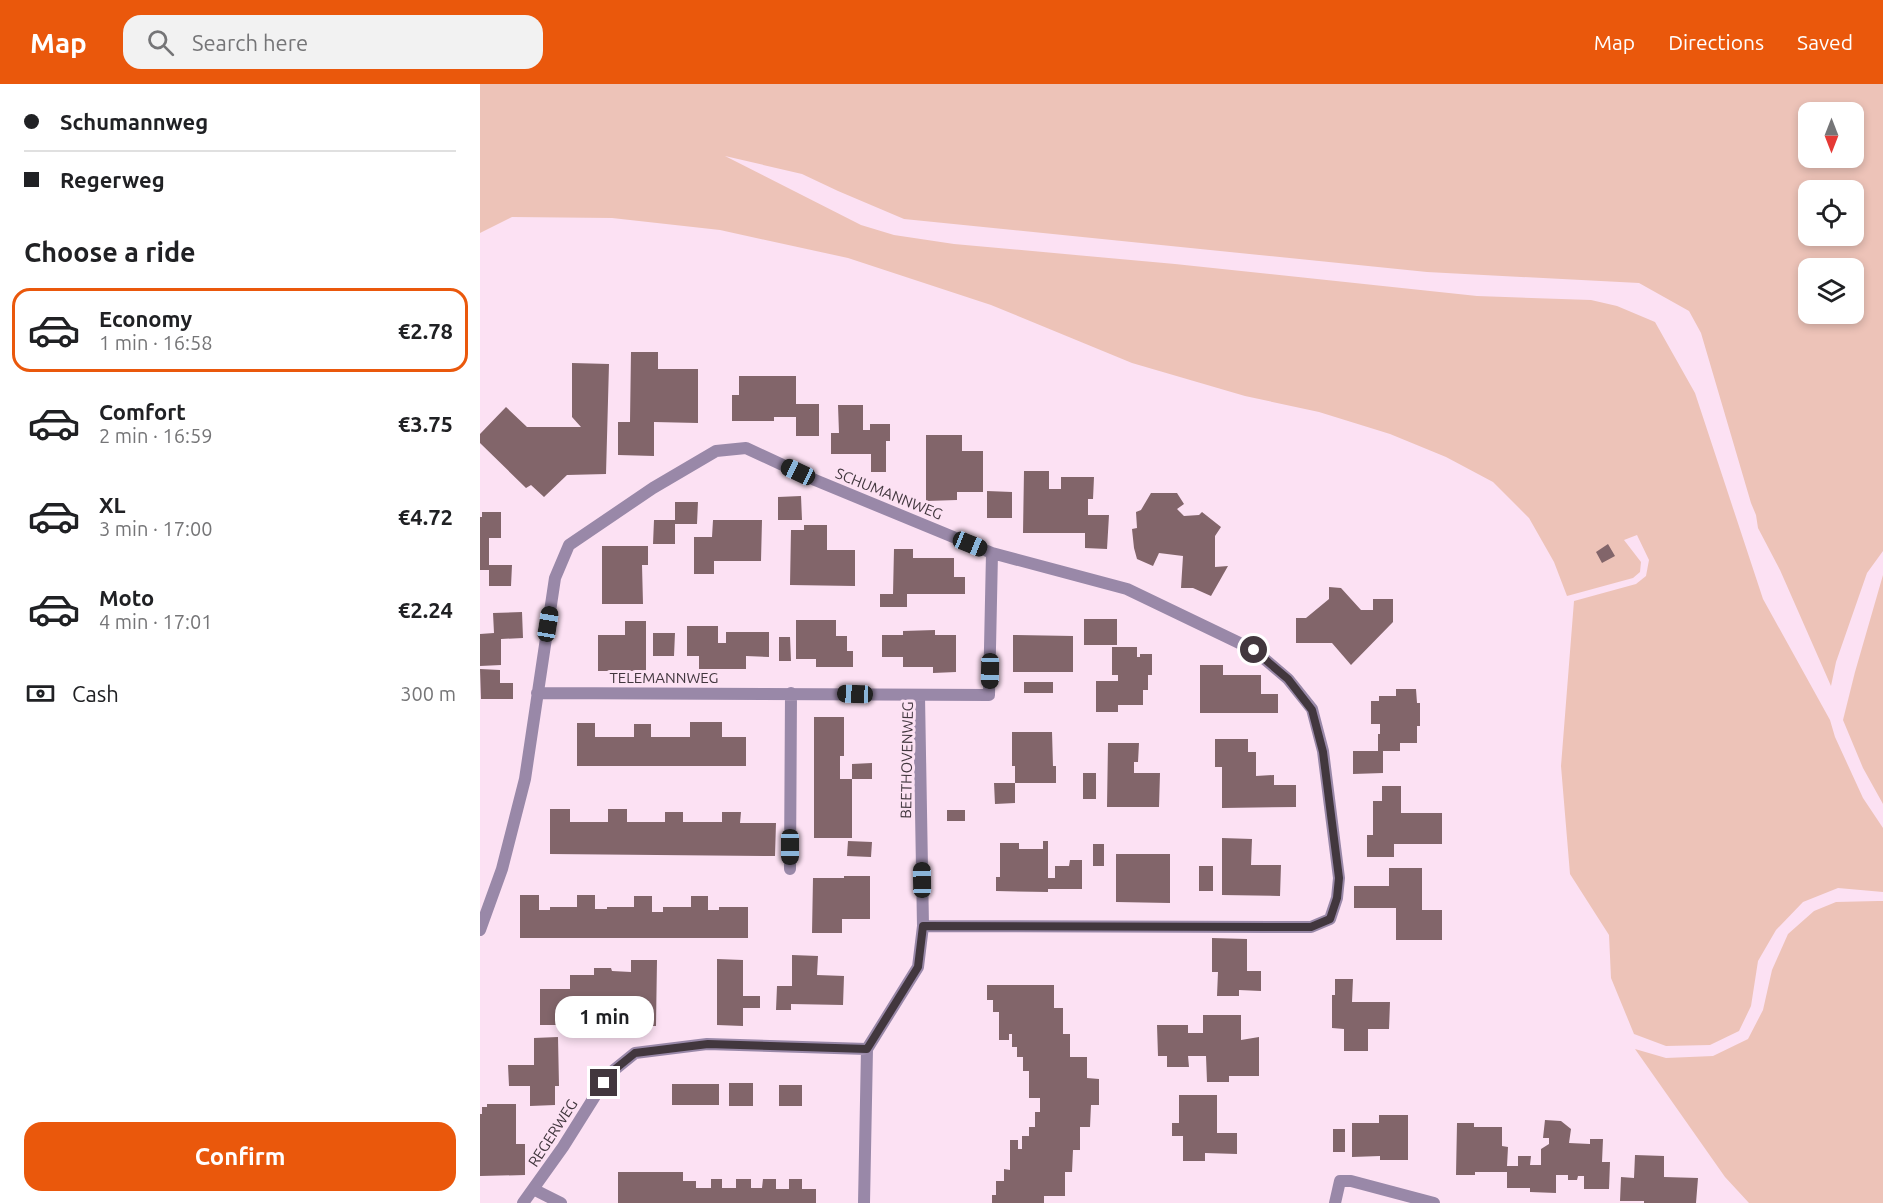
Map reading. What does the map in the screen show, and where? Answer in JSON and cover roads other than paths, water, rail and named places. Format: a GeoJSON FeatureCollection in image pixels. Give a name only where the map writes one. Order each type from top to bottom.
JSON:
{"type":"FeatureCollection","features":[{"type":"Feature","properties":{"kind":"street","name":"SCHUMANNWEG"},"geometry":{"type":"LineString","coordinates":[[480,930],[502,869],[525,779],[555,578],[569,545],[653,488],[716,451],[746,448],[815,480],[992,553],[1127,589],[1254,650],[1288,679],[1312,710],[1323,752],[1339,878],[1337,898],[1330,919],[1311,927],[923,926]]}},
{"type":"Feature","properties":{"kind":"street","name":"BEETHOVENWEG"},"geometry":{"type":"LineString","coordinates":[[867,1049],[918,967],[923,926],[919,696],[990,695],[992,553]]}},
{"type":"Feature","properties":{"kind":"street","name":"TELEMANNWEG"},"geometry":{"type":"LineString","coordinates":[[537,693],[791,693],[919,696]]}},
{"type":"Feature","properties":{"kind":"street"},"geometry":{"type":"LineString","coordinates":[[790,869],[791,693]]}},
{"type":"Feature","properties":{"kind":"street","name":"REGERWEG"},"geometry":{"type":"LineString","coordinates":[[523,1203],[614,1070],[635,1053],[708,1044],[867,1049]]}},
{"type":"Feature","properties":{"kind":"street"},"geometry":{"type":"LineString","coordinates":[[864,1203],[867,1049]]}},
{"type":"Feature","properties":{"kind":"street"},"geometry":{"type":"LineString","coordinates":[[1335,1203],[1340,1181],[1351,1181],[1434,1203]]}},
{"type":"Feature","properties":{"kind":"street","name":"REGERWEG"},"geometry":{"type":"LineString","coordinates":[[533,1189],[561,1203]]}}]}
